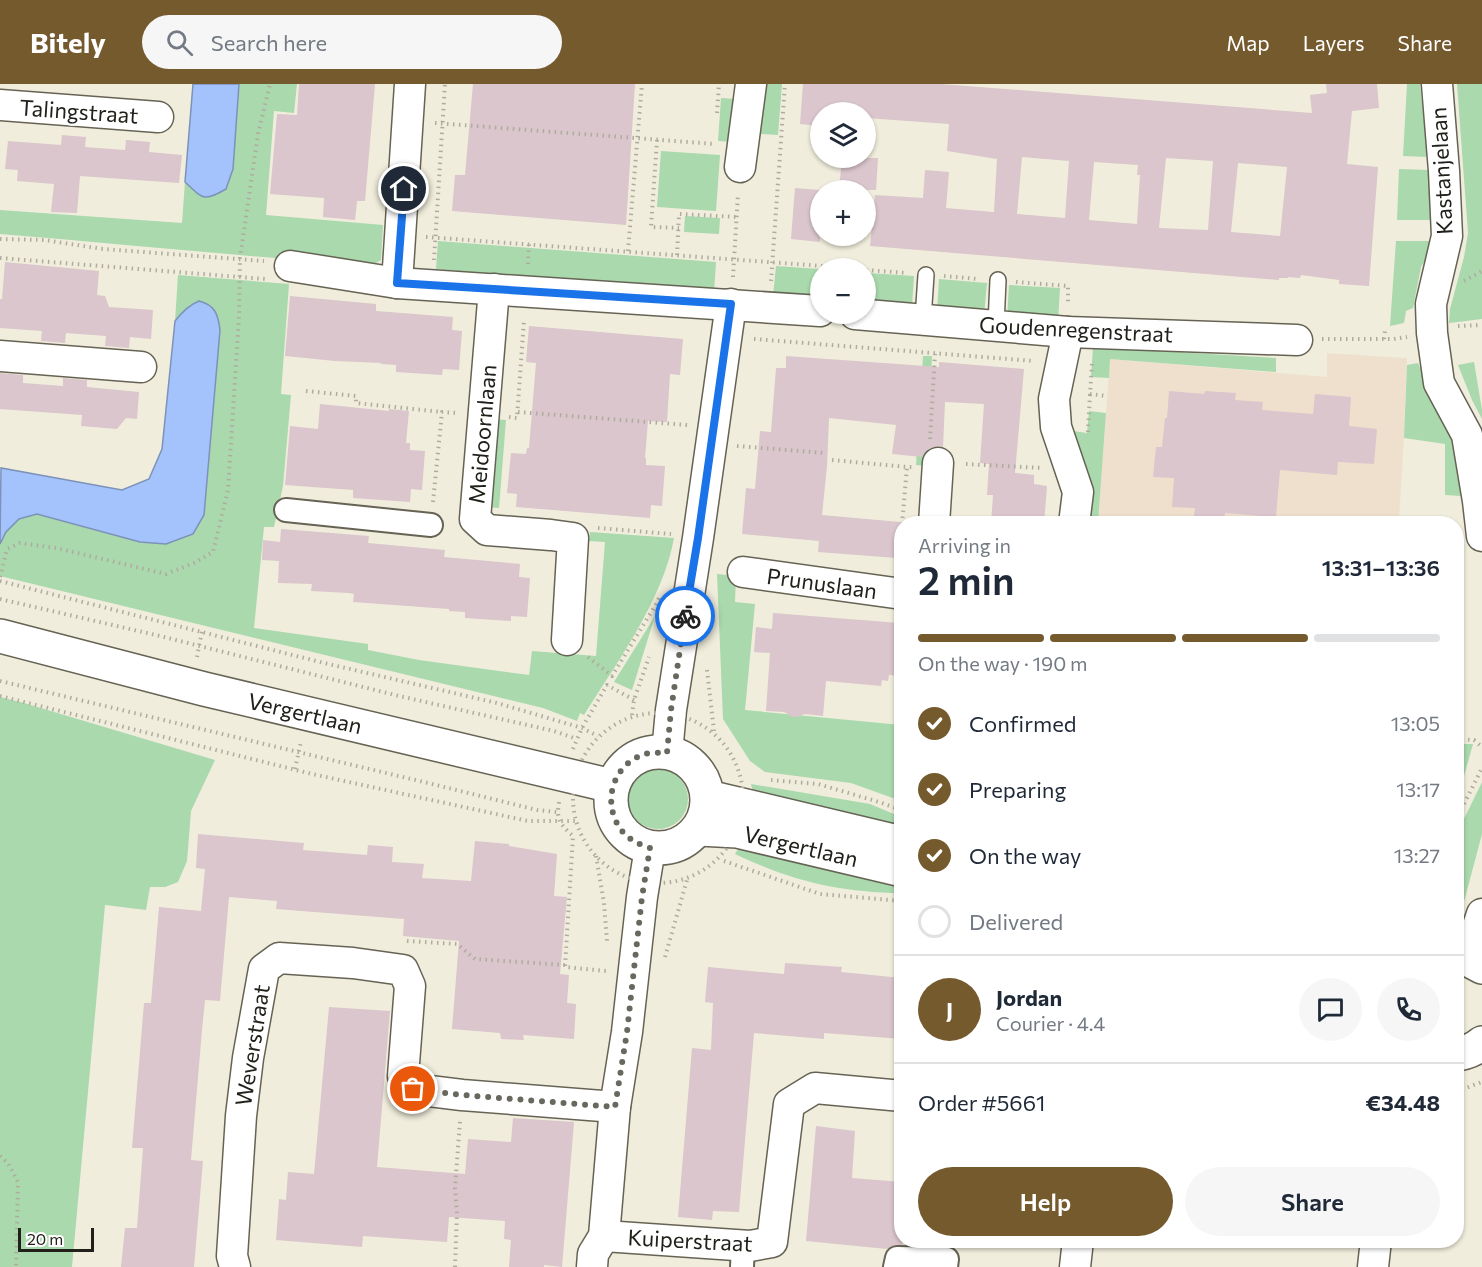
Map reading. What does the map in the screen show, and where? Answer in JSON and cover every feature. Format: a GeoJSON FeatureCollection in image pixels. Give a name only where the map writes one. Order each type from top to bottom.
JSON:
{"type":"FeatureCollection","features":[{"type":"Feature","properties":{"kind":"street"},"geometry":{"type":"LineString","coordinates":[[397,283],[410,84]]}},
{"type":"Feature","properties":{"kind":"street"},"geometry":{"type":"LineString","coordinates":[[742,156],[751,84]]}},
{"type":"Feature","properties":{"kind":"street","name":"Kastanjelaan"},"geometry":{"type":"LineString","coordinates":[[1437,84],[1447,236],[1431,304],[1432,333],[1439,383],[1467,435],[1479,501],[1482,536]]}},
{"type":"Feature","properties":{"kind":"street","name":"Talingstraat"},"geometry":{"type":"LineString","coordinates":[[0,105],[158,117]]}},
{"type":"Feature","properties":{"kind":"street"},"geometry":{"type":"LineString","coordinates":[[290,266],[397,283],[810,309]]}},
{"type":"Feature","properties":{"kind":"street","name":"Meidoornlaan"},"geometry":{"type":"LineString","coordinates":[[494,289],[475,519],[487,530],[573,538],[567,640]]}},
{"type":"Feature","properties":{"kind":"street"},"geometry":{"type":"LineString","coordinates":[[667,753],[671,710],[731,304]]}},
{"type":"Feature","properties":{"kind":"street","name":"Goudenregenstraat"},"geometry":{"type":"LineString","coordinates":[[876,316],[1068,332],[1297,340]]}},
{"type":"Feature","properties":{"kind":"street"},"geometry":{"type":"LineString","coordinates":[[1068,332],[1054,399],[1056,427],[1078,492],[1075,516]]}},
{"type":"Feature","properties":{"kind":"street"},"geometry":{"type":"LineString","coordinates":[[0,357],[141,367]]}},
{"type":"Feature","properties":{"kind":"street"},"geometry":{"type":"LineString","coordinates":[[935,516],[938,463]]}},
{"type":"Feature","properties":{"kind":"street"},"geometry":{"type":"LineString","coordinates":[[286,510],[431,525]]}},
{"type":"Feature","properties":{"kind":"street","name":"Prunuslaan"},"geometry":{"type":"LineString","coordinates":[[743,572],[894,592]]}},
{"type":"Feature","properties":{"kind":"street","name":"Vergertlaan"},"geometry":{"type":"LineString","coordinates":[[0,636],[216,692],[612,786]]}},
{"type":"Feature","properties":{"kind":"street"},"geometry":{"type":"LineString","coordinates":[[650,753],[667,753],[684,759],[703,779],[708,797],[705,816],[699,828],[687,840],[671,848],[650,848],[634,842],[622,832],[613,814],[612,786],[620,772],[631,761],[650,753]]}},
{"type":"Feature","properties":{"kind":"street","name":"Vergertlaan"},"geometry":{"type":"LineString","coordinates":[[708,797],[894,841]]}},
{"type":"Feature","properties":{"kind":"street","name":"Vergertlaan"},"geometry":{"type":"LineString","coordinates":[[699,828],[736,831],[894,868]]}},
{"type":"Feature","properties":{"kind":"street"},"geometry":{"type":"LineString","coordinates":[[592,1267],[593,1254],[604,1236],[615,1107],[627,1032],[650,848]]}},
{"type":"Feature","properties":{"kind":"street"},"geometry":{"type":"LineString","coordinates":[[1469,961],[1482,914]]}},
{"type":"Feature","properties":{"kind":"street","name":"Weverstraat"},"geometry":{"type":"LineString","coordinates":[[235,1267],[232,1256],[241,1116],[248,1058],[264,969],[279,958],[391,968]]}},
{"type":"Feature","properties":{"kind":"street"},"geometry":{"type":"LineString","coordinates":[[391,968],[403,970],[410,986],[403,1076],[413,1089],[615,1107]]}},
{"type":"Feature","properties":{"kind":"street"},"geometry":{"type":"LineString","coordinates":[[1464,1052],[1482,1043]]}},
{"type":"Feature","properties":{"kind":"street","name":"Kuiperstraat"},"geometry":{"type":"LineString","coordinates":[[604,1236],[743,1256],[750,1246],[772,1242],[789,1104],[815,1088],[894,1095]]}},
{"type":"Feature","properties":{"kind":"street"},"geometry":{"type":"LineString","coordinates":[[1075,1267],[1077,1248]]}},
{"type":"Feature","properties":{"kind":"street"},"geometry":{"type":"LineString","coordinates":[[1373,1267],[1375,1248]]}},
{"type":"Feature","properties":{"kind":"street"},"geometry":{"type":"LineString","coordinates":[[895,1267],[897,1258],[947,1259],[946,1267]]}},
{"type":"Feature","properties":{"kind":"lane"},"geometry":{"type":"LineString","coordinates":[[922,319],[926,274]]}},
{"type":"Feature","properties":{"kind":"lane"},"geometry":{"type":"LineString","coordinates":[[996,325],[998,280]]}},
{"type":"Feature","properties":{"kind":"path"},"geometry":{"type":"LineString","coordinates":[[270,84],[258,134],[240,258],[239,317],[228,490],[213,552],[194,563],[166,574],[56,548],[20,543],[7,549],[0,579],[106,609],[497,703],[582,728],[598,736]]}},
{"type":"Feature","properties":{"kind":"path"},"geometry":{"type":"LineString","coordinates":[[432,285],[445,84]]}},
{"type":"Feature","properties":{"kind":"path"},"geometry":{"type":"LineString","coordinates":[[628,251],[642,84]]}},
{"type":"Feature","properties":{"kind":"path"},"geometry":{"type":"LineString","coordinates":[[769,306],[785,84]]}},
{"type":"Feature","properties":{"kind":"path"},"geometry":{"type":"LineString","coordinates":[[408,121],[657,140],[742,156],[731,304]]}},
{"type":"Feature","properties":{"kind":"path"},"geometry":{"type":"LineString","coordinates":[[657,140],[651,227],[679,228]]}},
{"type":"Feature","properties":{"kind":"path"},"geometry":{"type":"LineString","coordinates":[[677,255],[679,214],[737,217]]}},
{"type":"Feature","properties":{"kind":"path"},"geometry":{"type":"LineString","coordinates":[[401,235],[810,265]]}},
{"type":"Feature","properties":{"kind":"path"},"geometry":{"type":"LineString","coordinates":[[0,239],[44,240],[103,249],[240,258],[290,266],[289,281],[0,258]]}},
{"type":"Feature","properties":{"kind":"path"},"geometry":{"type":"LineString","coordinates":[[1297,340],[1384,339],[1384,331]]}},
{"type":"Feature","properties":{"kind":"path"},"geometry":{"type":"LineString","coordinates":[[726,337],[1062,363]]}},
{"type":"Feature","properties":{"kind":"path"},"geometry":{"type":"LineString","coordinates":[[935,354],[928,463],[1071,470]]}},
{"type":"Feature","properties":{"kind":"path"},"geometry":{"type":"LineString","coordinates":[[306,391],[356,396],[356,403],[442,412]]}},
{"type":"Feature","properties":{"kind":"path"},"geometry":{"type":"LineString","coordinates":[[1088,433],[1090,394]]}},
{"type":"Feature","properties":{"kind":"path"},"geometry":{"type":"LineString","coordinates":[[518,412],[699,426],[729,445],[825,453]]}},
{"type":"Feature","properties":{"kind":"path"},"geometry":{"type":"LineString","coordinates":[[832,460],[907,467]]}},
{"type":"Feature","properties":{"kind":"path"},"geometry":{"type":"LineString","coordinates":[[565,965],[573,836],[558,821],[562,775],[582,728],[660,595]]}},
{"type":"Feature","properties":{"kind":"path"},"geometry":{"type":"LineString","coordinates":[[0,599],[399,696],[554,730],[577,739]]}},
{"type":"Feature","properties":{"kind":"path"},"geometry":{"type":"LineString","coordinates":[[195,664],[202,631]]}},
{"type":"Feature","properties":{"kind":"path"},"geometry":{"type":"LineString","coordinates":[[567,640],[612,676]]}},
{"type":"Feature","properties":{"kind":"path"},"geometry":{"type":"LineString","coordinates":[[0,681],[537,810],[557,812]]}},
{"type":"Feature","properties":{"kind":"path"},"geometry":{"type":"LineString","coordinates":[[607,685],[634,700]]}},
{"type":"Feature","properties":{"kind":"path"},"geometry":{"type":"LineString","coordinates":[[0,696],[295,769],[528,820],[575,821]]}},
{"type":"Feature","properties":{"kind":"path"},"geometry":{"type":"LineString","coordinates":[[295,769],[302,735]]}},
{"type":"Feature","properties":{"kind":"path"},"geometry":{"type":"LineString","coordinates":[[1464,739],[1474,740],[1482,747]]}},
{"type":"Feature","properties":{"kind":"path"},"geometry":{"type":"LineString","coordinates":[[1464,804],[1482,768]]}},
{"type":"Feature","properties":{"kind":"path"},"geometry":{"type":"LineString","coordinates":[[741,777],[752,778]]}},
{"type":"Feature","properties":{"kind":"path"},"geometry":{"type":"LineString","coordinates":[[763,779],[818,784],[894,807]]}},
{"type":"Feature","properties":{"kind":"path","name":"Vergertlaan"},"geometry":{"type":"LineString","coordinates":[[721,860],[820,894],[894,900]]}},
{"type":"Feature","properties":{"kind":"path"},"geometry":{"type":"LineString","coordinates":[[391,968],[405,941],[457,944],[475,959],[565,965],[566,967],[611,971]]}},
{"type":"Feature","properties":{"kind":"path"},"geometry":{"type":"LineString","coordinates":[[1464,1089],[1482,1082]]}},
{"type":"Feature","properties":{"kind":"path"},"geometry":{"type":"LineString","coordinates":[[454,1267],[457,1213],[454,1188],[462,1095]]}},
{"type":"Feature","properties":{"kind":"path"},"geometry":{"type":"LineString","coordinates":[[0,1156],[8,1164],[18,1182],[16,1267]]}},
{"type":"Feature","properties":{"kind":"shaded area"},"geometry":{"type":"Polygon","coordinates":[[[1327,353],[1407,358],[1399,516],[1099,516],[1110,359],[1327,377],[1327,353]]]}},
{"type":"Feature","properties":{"kind":"green space"},"geometry":{"type":"Polygon","coordinates":[[[239,84],[297,84],[294,113],[274,111],[266,215],[383,225],[381,260],[370,265],[0,234],[0,210],[182,223],[185,182],[199,195],[233,169],[239,84]]]}},
{"type":"Feature","properties":{"kind":"green space"},"geometry":{"type":"Polygon","coordinates":[[[764,84],[782,84],[778,135],[761,134],[764,84]]]}},
{"type":"Feature","properties":{"kind":"green space"},"geometry":{"type":"Polygon","coordinates":[[[1407,84],[1420,84],[1428,157],[1403,156],[1407,84]]]}},
{"type":"Feature","properties":{"kind":"green space"},"geometry":{"type":"Polygon","coordinates":[[[1457,84],[1482,84],[1482,319],[1449,323],[1450,309],[1468,233],[1457,84]]]}},
{"type":"Feature","properties":{"kind":"green space"},"geometry":{"type":"Polygon","coordinates":[[[721,98],[737,99],[735,142],[718,141],[721,98]]]}},
{"type":"Feature","properties":{"kind":"green space"},"geometry":{"type":"Polygon","coordinates":[[[661,151],[720,155],[716,211],[657,207],[661,151]]]}},
{"type":"Feature","properties":{"kind":"green space"},"geometry":{"type":"Polygon","coordinates":[[[1399,169],[1430,170],[1434,220],[1397,220],[1399,169]]]}},
{"type":"Feature","properties":{"kind":"green space"},"geometry":{"type":"Polygon","coordinates":[[[685,216],[720,218],[719,234],[684,232],[685,216]]]}},
{"type":"Feature","properties":{"kind":"green space"},"geometry":{"type":"Polygon","coordinates":[[[438,241],[716,262],[714,293],[436,269],[438,241]]]}},
{"type":"Feature","properties":{"kind":"green space"},"geometry":{"type":"Polygon","coordinates":[[[1396,241],[1431,241],[1430,252],[1421,267],[1413,308],[1406,311],[1404,323],[1390,326],[1396,241]]]}},
{"type":"Feature","properties":{"kind":"green space"},"geometry":{"type":"Polygon","coordinates":[[[776,266],[810,268],[810,299],[773,296],[776,266]]]}},
{"type":"Feature","properties":{"kind":"green space"},"geometry":{"type":"Polygon","coordinates":[[[876,274],[914,276],[912,307],[876,305],[876,274]]]}},
{"type":"Feature","properties":{"kind":"green space"},"geometry":{"type":"Polygon","coordinates":[[[178,275],[289,284],[281,394],[291,395],[283,486],[274,527],[264,527],[254,628],[368,644],[368,650],[419,660],[529,675],[532,651],[596,656],[605,542],[589,541],[590,532],[674,538],[660,584],[649,607],[584,715],[580,713],[577,721],[543,708],[0,576],[0,544],[6,532],[19,519],[37,514],[140,542],[166,544],[199,301],[186,309],[175,321],[178,275]]]}},
{"type":"Feature","properties":{"kind":"green space"},"geometry":{"type":"Polygon","coordinates":[[[939,279],[987,283],[984,315],[937,310],[939,279]]]}},
{"type":"Feature","properties":{"kind":"green space"},"geometry":{"type":"Polygon","coordinates":[[[1009,285],[1060,288],[1058,321],[1007,318],[1009,285]]]}},
{"type":"Feature","properties":{"kind":"green space"},"geometry":{"type":"Polygon","coordinates":[[[1093,347],[1276,358],[1276,372],[1110,359],[1109,378],[1091,377],[1093,347]]]}},
{"type":"Feature","properties":{"kind":"green space"},"geometry":{"type":"Polygon","coordinates":[[[923,356],[932,356],[927,466],[916,465],[923,356]]]}},
{"type":"Feature","properties":{"kind":"green space"},"geometry":{"type":"Polygon","coordinates":[[[1474,362],[1482,410],[1482,419],[1458,365],[1474,362]]]}},
{"type":"Feature","properties":{"kind":"green space"},"geometry":{"type":"Polygon","coordinates":[[[1418,363],[1452,440],[1460,478],[1461,496],[1445,495],[1445,444],[1404,438],[1407,365],[1418,363]]]}},
{"type":"Feature","properties":{"kind":"green space"},"geometry":{"type":"Polygon","coordinates":[[[1089,411],[1106,413],[1099,516],[1078,516],[1066,430],[1087,433],[1089,411]]]}},
{"type":"Feature","properties":{"kind":"green space"},"geometry":{"type":"Polygon","coordinates":[[[494,419],[506,420],[499,508],[487,507],[494,419]]]}},
{"type":"Feature","properties":{"kind":"green space"},"geometry":{"type":"Polygon","coordinates":[[[717,574],[736,576],[735,602],[755,604],[745,710],[894,724],[894,798],[851,783],[765,772],[750,761],[723,719],[717,574]]]}},
{"type":"Feature","properties":{"kind":"green space"},"geometry":{"type":"Polygon","coordinates":[[[655,616],[632,690],[614,682],[655,616]]]}},
{"type":"Feature","properties":{"kind":"green space"},"geometry":{"type":"Polygon","coordinates":[[[0,697],[215,760],[191,811],[187,861],[178,882],[165,887],[150,887],[146,910],[105,905],[72,1267],[0,1267],[0,697]]]}},
{"type":"Feature","properties":{"kind":"green space"},"geometry":{"type":"Polygon","coordinates":[[[1464,744],[1473,744],[1464,776],[1464,744]]]}},
{"type":"Feature","properties":{"kind":"green space"},"geometry":{"type":"Polygon","coordinates":[[[652,769],[664,769],[675,774],[683,782],[688,799],[686,811],[675,824],[664,829],[652,829],[641,824],[633,816],[628,805],[628,793],[633,782],[641,774],[652,769]]]}},
{"type":"Feature","properties":{"kind":"green space"},"geometry":{"type":"Polygon","coordinates":[[[1482,782],[1482,834],[1464,901],[1464,819],[1482,782]]]}},
{"type":"Feature","properties":{"kind":"green space"},"geometry":{"type":"Polygon","coordinates":[[[751,784],[870,804],[894,814],[894,827],[753,792],[751,784]]]}},
{"type":"Feature","properties":{"kind":"green space"},"geometry":{"type":"Polygon","coordinates":[[[743,841],[894,877],[894,893],[857,890],[816,883],[776,871],[735,854],[743,841]]]}},
{"type":"Feature","properties":{"kind":"water"},"geometry":{"type":"Polygon","coordinates":[[[193,84],[239,84],[233,169],[226,189],[208,197],[200,195],[185,182],[193,84]]]}},
{"type":"Feature","properties":{"kind":"water"},"geometry":{"type":"Polygon","coordinates":[[[199,301],[209,305],[215,311],[220,330],[204,515],[193,534],[166,544],[140,542],[37,514],[19,519],[6,532],[0,544],[1,468],[122,490],[149,479],[162,449],[175,321],[186,309],[199,301]]]}},
{"type":"Feature","properties":{"kind":"building"},"geometry":{"type":"Polygon","coordinates":[[[299,84],[375,84],[365,201],[357,201],[355,220],[323,217],[324,198],[270,194],[277,114],[297,115],[299,84]]]}},
{"type":"Feature","properties":{"kind":"building"},"geometry":{"type":"Polygon","coordinates":[[[473,84],[635,84],[626,225],[452,211],[455,175],[465,175],[473,84]]]}},
{"type":"Feature","properties":{"kind":"building"},"geometry":{"type":"Polygon","coordinates":[[[803,84],[941,84],[1312,113],[1310,95],[1327,93],[1326,84],[1377,84],[1379,108],[1352,111],[1347,164],[1378,167],[1369,286],[1339,284],[1339,280],[1301,275],[1300,278],[1288,277],[1279,278],[1279,280],[870,246],[876,246],[876,195],[923,198],[925,170],[949,172],[946,208],[994,212],[997,159],[947,151],[949,124],[876,119],[876,102],[810,102],[810,125],[800,124],[803,84]],[[1022,157],[1017,214],[1065,218],[1069,161],[1022,157]],[[1166,158],[1159,228],[1208,230],[1213,161],[1166,158]],[[1094,162],[1089,220],[1137,224],[1140,175],[1137,175],[1138,165],[1094,162]],[[1238,163],[1231,232],[1280,236],[1287,167],[1238,163]]]}},
{"type":"Feature","properties":{"kind":"building"},"geometry":{"type":"Polygon","coordinates":[[[62,135],[86,137],[85,147],[125,150],[126,140],[150,142],[149,152],[182,155],[179,183],[80,176],[77,213],[51,212],[54,184],[17,181],[18,170],[5,169],[8,141],[61,145],[62,135]]]}},
{"type":"Feature","properties":{"kind":"building"},"geometry":{"type":"Polygon","coordinates":[[[876,158],[878,158],[876,190],[876,180],[840,180],[841,168],[876,168],[876,158]]]}},
{"type":"Feature","properties":{"kind":"building"},"geometry":{"type":"Polygon","coordinates":[[[795,188],[810,189],[810,241],[791,239],[795,188]]]}},
{"type":"Feature","properties":{"kind":"building"},"geometry":{"type":"Polygon","coordinates":[[[5,262],[99,271],[97,295],[105,296],[109,307],[153,310],[151,339],[130,337],[129,348],[105,346],[106,336],[66,333],[65,343],[41,341],[42,331],[0,328],[0,299],[2,299],[5,262]]]}},
{"type":"Feature","properties":{"kind":"building"},"geometry":{"type":"Polygon","coordinates":[[[290,296],[376,304],[376,311],[453,317],[452,330],[462,331],[459,370],[443,369],[442,375],[396,372],[396,365],[285,356],[290,296]]]}},
{"type":"Feature","properties":{"kind":"building"},"geometry":{"type":"Polygon","coordinates":[[[529,326],[683,339],[680,375],[670,374],[667,422],[648,421],[646,465],[665,466],[662,506],[651,505],[650,518],[516,507],[517,494],[507,493],[511,453],[526,454],[529,448],[536,363],[526,362],[529,326]]]}},
{"type":"Feature","properties":{"kind":"building"},"geometry":{"type":"Polygon","coordinates":[[[786,356],[939,367],[939,362],[1024,369],[1015,473],[1034,475],[1034,484],[1047,486],[1045,516],[992,516],[993,495],[987,495],[989,464],[980,463],[984,404],[945,402],[943,447],[930,448],[922,457],[892,454],[896,425],[829,418],[822,515],[894,521],[894,558],[818,552],[819,541],[742,534],[746,488],[755,489],[760,431],[771,432],[776,368],[786,368],[786,356]]]}},
{"type":"Feature","properties":{"kind":"building"},"geometry":{"type":"Polygon","coordinates":[[[0,373],[23,375],[23,383],[63,386],[63,378],[87,380],[87,387],[139,392],[137,419],[126,418],[117,429],[81,426],[82,415],[0,409],[0,373]]]}},
{"type":"Feature","properties":{"kind":"building"},"geometry":{"type":"Polygon","coordinates":[[[1169,391],[1204,394],[1205,391],[1236,393],[1235,400],[1263,402],[1262,410],[1313,414],[1315,394],[1351,397],[1349,426],[1377,429],[1374,464],[1338,462],[1337,475],[1280,470],[1276,516],[1225,513],[1224,516],[1194,516],[1195,508],[1172,507],[1174,478],[1153,477],[1156,447],[1162,447],[1165,418],[1167,418],[1169,391]]]}},
{"type":"Feature","properties":{"kind":"building"},"geometry":{"type":"Polygon","coordinates":[[[320,404],[409,411],[406,443],[410,443],[410,450],[425,451],[422,490],[411,489],[410,502],[353,498],[353,490],[285,485],[290,426],[318,429],[320,404]]]}},
{"type":"Feature","properties":{"kind":"building"},"geometry":{"type":"Polygon","coordinates":[[[281,529],[369,536],[368,543],[445,550],[444,557],[520,564],[519,577],[530,578],[527,617],[511,616],[511,621],[465,618],[465,612],[449,611],[449,609],[353,602],[354,594],[311,591],[312,584],[278,583],[279,561],[262,560],[263,540],[280,542],[281,529]]]}},
{"type":"Feature","properties":{"kind":"building"},"geometry":{"type":"Polygon","coordinates":[[[773,613],[894,623],[894,675],[889,675],[888,681],[882,680],[881,686],[826,681],[823,716],[805,714],[793,717],[784,712],[766,711],[770,653],[754,652],[756,627],[772,629],[773,613]]]}},
{"type":"Feature","properties":{"kind":"building"},"geometry":{"type":"Polygon","coordinates":[[[198,834],[304,843],[303,850],[367,855],[368,845],[393,847],[392,862],[424,864],[422,878],[471,881],[475,841],[509,844],[509,846],[557,854],[554,896],[567,897],[560,974],[569,975],[567,1003],[576,1004],[574,1039],[523,1035],[524,1040],[501,1039],[500,1033],[452,1029],[459,941],[403,936],[404,919],[276,909],[277,901],[229,897],[220,1001],[205,1000],[202,1030],[191,1160],[203,1161],[194,1267],[121,1267],[125,1228],[137,1228],[143,1148],[132,1148],[144,1003],[151,1003],[159,907],[201,911],[205,869],[196,868],[198,834]]]}},
{"type":"Feature","properties":{"kind":"building"},"geometry":{"type":"Polygon","coordinates":[[[785,963],[842,967],[841,972],[894,977],[894,1038],[824,1033],[824,1039],[754,1033],[739,1212],[713,1211],[712,1220],[678,1217],[692,1048],[711,1050],[713,1003],[705,1002],[708,967],[784,974],[785,963]]]}},
{"type":"Feature","properties":{"kind":"building"},"geometry":{"type":"Polygon","coordinates":[[[329,1007],[390,1011],[377,1167],[465,1174],[468,1139],[511,1142],[513,1118],[574,1122],[562,1267],[544,1265],[544,1267],[509,1267],[511,1240],[504,1239],[505,1221],[449,1217],[447,1242],[363,1236],[362,1247],[276,1240],[279,1199],[286,1200],[288,1172],[314,1174],[329,1007]]]}},
{"type":"Feature","properties":{"kind":"building"},"geometry":{"type":"Polygon","coordinates":[[[816,1126],[855,1131],[852,1178],[894,1181],[894,1246],[887,1249],[806,1241],[816,1126]]]}},
{"type":"Feature","properties":{"kind":"way so far"},"geometry":{"type":"LineString","coordinates":[[413,1089],[615,1107],[627,1032],[642,897],[650,848],[634,842],[622,832],[613,814],[612,786],[620,772],[631,761],[650,753],[667,753],[685,616]]}},
{"type":"Feature","properties":{"kind":"route"},"geometry":{"type":"LineString","coordinates":[[404,189],[397,283],[731,304],[685,616]]}}]}
